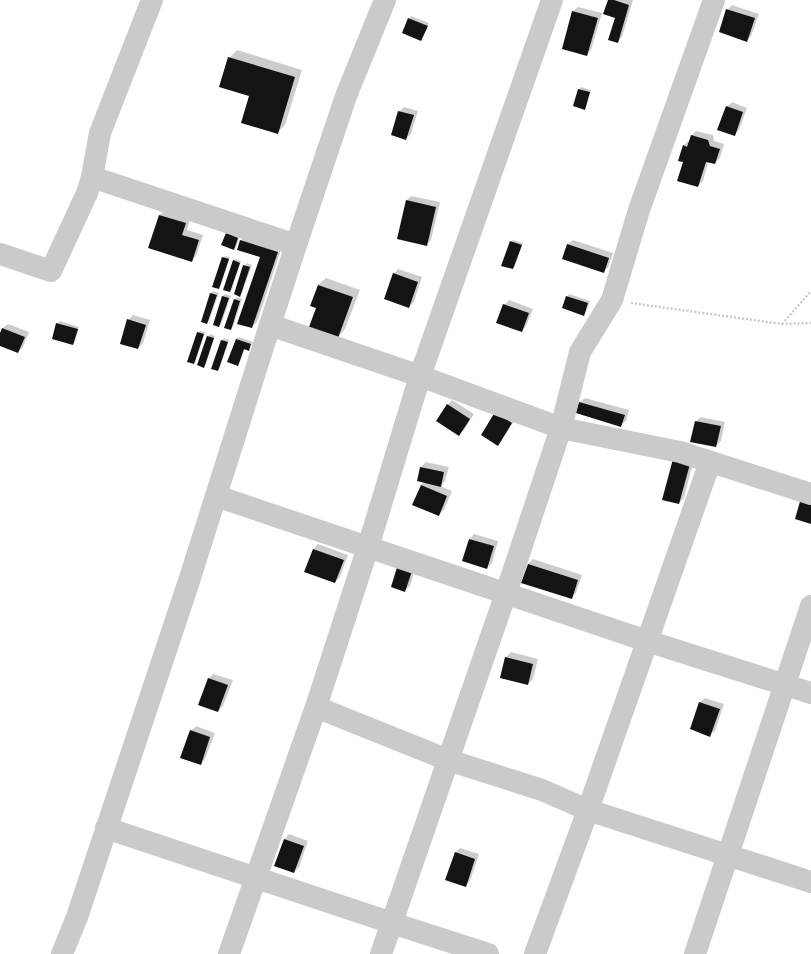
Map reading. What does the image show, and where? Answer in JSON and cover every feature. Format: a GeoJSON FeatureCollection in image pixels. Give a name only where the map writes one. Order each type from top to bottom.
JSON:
{"type":"FeatureCollection","features":[{"type":"Feature","properties":{"kind":"street"},"geometry":{"type":"LineString","coordinates":[[0,254],[51,271],[87,193],[92,177],[100,133],[152,0]]}},
{"type":"Feature","properties":{"kind":"street"},"geometry":{"type":"LineString","coordinates":[[62,954],[77,917],[189,581],[296,244],[346,96],[386,0]]}},
{"type":"Feature","properties":{"kind":"street"},"geometry":{"type":"LineString","coordinates":[[229,954],[316,707],[368,547],[420,376],[552,0]]}},
{"type":"Feature","properties":{"kind":"street"},"geometry":{"type":"LineString","coordinates":[[381,954],[506,593],[561,428],[580,352],[612,300],[639,210],[714,0]]}},
{"type":"Feature","properties":{"kind":"street"},"geometry":{"type":"LineString","coordinates":[[92,177],[296,244]]}},
{"type":"Feature","properties":{"kind":"street"},"geometry":{"type":"LineString","coordinates":[[270,325],[420,376],[561,428],[680,452],[811,494]]}},
{"type":"Feature","properties":{"kind":"street"},"geometry":{"type":"LineString","coordinates":[[535,954],[588,810],[710,462]]}},
{"type":"Feature","properties":{"kind":"street"},"geometry":{"type":"LineString","coordinates":[[216,496],[647,641],[811,693]]}},
{"type":"Feature","properties":{"kind":"street"},"geometry":{"type":"LineString","coordinates":[[695,954],[729,856],[811,606]]}},
{"type":"Feature","properties":{"kind":"street"},"geometry":{"type":"LineString","coordinates":[[316,707],[448,760],[542,790],[588,810],[811,882]]}},
{"type":"Feature","properties":{"kind":"street"},"geometry":{"type":"LineString","coordinates":[[106,828],[488,954]]}},
{"type":"Feature","properties":{"kind":"path"},"geometry":{"type":"LineString","coordinates":[[782,324],[811,291]]}},
{"type":"Feature","properties":{"kind":"path"},"geometry":{"type":"LineString","coordinates":[[612,300],[782,324],[811,324]]}},
{"type":"Feature","properties":{"kind":"building"},"geometry":{"type":"Polygon","coordinates":[[[608,0],[614,0],[629,5],[618,43],[608,40],[615,18],[603,14],[608,0]]]}},
{"type":"Feature","properties":{"kind":"building"},"geometry":{"type":"Polygon","coordinates":[[[726,9],[755,18],[747,42],[719,32],[726,9]]]}},
{"type":"Feature","properties":{"kind":"building"},"geometry":{"type":"Polygon","coordinates":[[[572,11],[598,18],[587,56],[562,49],[572,11]]]}},
{"type":"Feature","properties":{"kind":"building"},"geometry":{"type":"Polygon","coordinates":[[[408,18],[428,26],[421,41],[402,33],[408,18]]]}},
{"type":"Feature","properties":{"kind":"building"},"geometry":{"type":"Polygon","coordinates":[[[228,57],[295,77],[278,134],[241,123],[249,96],[219,87],[228,57]]]}},
{"type":"Feature","properties":{"kind":"building"},"geometry":{"type":"Polygon","coordinates":[[[578,89],[590,92],[585,110],[573,106],[578,89]]]}},
{"type":"Feature","properties":{"kind":"building"},"geometry":{"type":"Polygon","coordinates":[[[726,106],[743,112],[735,136],[717,130],[726,106]]]}},
{"type":"Feature","properties":{"kind":"building"},"geometry":{"type":"Polygon","coordinates":[[[398,111],[414,115],[406,140],[391,135],[398,111]]]}},
{"type":"Feature","properties":{"kind":"building"},"geometry":{"type":"Polygon","coordinates":[[[691,135],[708,140],[710,146],[720,149],[715,164],[706,162],[698,187],[677,181],[683,162],[678,161],[683,145],[687,147],[691,135]]]}},
{"type":"Feature","properties":{"kind":"building"},"geometry":{"type":"Polygon","coordinates":[[[406,200],[436,207],[427,246],[397,239],[406,200]]]}},
{"type":"Feature","properties":{"kind":"building"},"geometry":{"type":"Polygon","coordinates":[[[159,215],[186,223],[182,235],[199,240],[192,262],[148,248],[159,215]]]}},
{"type":"Feature","properties":{"kind":"building"},"geometry":{"type":"Polygon","coordinates":[[[226,233],[238,238],[234,250],[221,245],[226,233]]]}},
{"type":"Feature","properties":{"kind":"building"},"geometry":{"type":"Polygon","coordinates":[[[240,240],[278,252],[252,328],[237,324],[260,257],[237,250],[240,240]]]}},
{"type":"Feature","properties":{"kind":"building"},"geometry":{"type":"Polygon","coordinates":[[[510,241],[522,245],[513,269],[501,266],[510,241]]]}},
{"type":"Feature","properties":{"kind":"building"},"geometry":{"type":"Polygon","coordinates":[[[567,244],[609,258],[604,273],[562,259],[567,244]]]}},
{"type":"Feature","properties":{"kind":"building"},"geometry":{"type":"Polygon","coordinates":[[[222,257],[229,259],[219,289],[212,287],[222,257]]]}},
{"type":"Feature","properties":{"kind":"building"},"geometry":{"type":"Polygon","coordinates":[[[233,260],[240,263],[230,292],[223,290],[233,260]]]}},
{"type":"Feature","properties":{"kind":"building"},"geometry":{"type":"Polygon","coordinates":[[[243,265],[250,267],[240,297],[234,294],[243,265]]]}},
{"type":"Feature","properties":{"kind":"building"},"geometry":{"type":"Polygon","coordinates":[[[393,273],[418,282],[409,308],[384,299],[393,273]]]}},
{"type":"Feature","properties":{"kind":"building"},"geometry":{"type":"Polygon","coordinates":[[[318,285],[353,297],[338,338],[309,327],[316,308],[310,306],[318,285]]]}},
{"type":"Feature","properties":{"kind":"building"},"geometry":{"type":"Polygon","coordinates":[[[210,293],[217,295],[207,324],[201,322],[210,293]]]}},
{"type":"Feature","properties":{"kind":"building"},"geometry":{"type":"Polygon","coordinates":[[[222,296],[229,298],[219,327],[213,325],[222,296]]]}},
{"type":"Feature","properties":{"kind":"building"},"geometry":{"type":"Polygon","coordinates":[[[566,296],[588,303],[584,316],[562,308],[566,296]]]}},
{"type":"Feature","properties":{"kind":"building"},"geometry":{"type":"Polygon","coordinates":[[[234,299],[240,301],[231,330],[224,328],[234,299]]]}},
{"type":"Feature","properties":{"kind":"building"},"geometry":{"type":"Polygon","coordinates":[[[503,304],[529,313],[522,332],[496,323],[503,304]]]}},
{"type":"Feature","properties":{"kind":"building"},"geometry":{"type":"Polygon","coordinates":[[[127,319],[146,325],[138,349],[120,344],[127,319]]]}},
{"type":"Feature","properties":{"kind":"building"},"geometry":{"type":"Polygon","coordinates":[[[56,323],[78,329],[73,345],[52,339],[56,323]]]}},
{"type":"Feature","properties":{"kind":"building"},"geometry":{"type":"Polygon","coordinates":[[[2,328],[25,337],[18,353],[0,346],[0,333],[2,328]]]}},
{"type":"Feature","properties":{"kind":"building"},"geometry":{"type":"Polygon","coordinates":[[[197,332],[204,334],[194,364],[187,362],[197,332]]]}},
{"type":"Feature","properties":{"kind":"building"},"geometry":{"type":"Polygon","coordinates":[[[207,336],[214,338],[204,368],[197,365],[207,336]]]}},
{"type":"Feature","properties":{"kind":"building"},"geometry":{"type":"Polygon","coordinates":[[[236,339],[251,344],[249,351],[244,349],[238,366],[227,362],[236,339]]]}},
{"type":"Feature","properties":{"kind":"building"},"geometry":{"type":"Polygon","coordinates":[[[221,340],[228,342],[218,371],[211,369],[221,340]]]}},
{"type":"Feature","properties":{"kind":"building"},"geometry":{"type":"Polygon","coordinates":[[[579,402],[625,415],[621,427],[576,413],[579,402]]]}},
{"type":"Feature","properties":{"kind":"building"},"geometry":{"type":"Polygon","coordinates":[[[447,404],[470,419],[459,436],[436,421],[447,404]]]}},
{"type":"Feature","properties":{"kind":"building"},"geometry":{"type":"Polygon","coordinates":[[[495,412],[512,423],[498,446],[481,435],[495,412]]]}},
{"type":"Feature","properties":{"kind":"building"},"geometry":{"type":"Polygon","coordinates":[[[695,421],[721,426],[716,447],[690,442],[695,421]]]}},
{"type":"Feature","properties":{"kind":"building"},"geometry":{"type":"Polygon","coordinates":[[[673,459],[690,464],[679,504],[662,500],[673,459]]]}},
{"type":"Feature","properties":{"kind":"building"},"geometry":{"type":"Polygon","coordinates":[[[420,467],[444,472],[441,487],[417,481],[420,467]]]}},
{"type":"Feature","properties":{"kind":"building"},"geometry":{"type":"Polygon","coordinates":[[[421,485],[447,496],[439,516],[412,505],[421,485]]]}},
{"type":"Feature","properties":{"kind":"building"},"geometry":{"type":"Polygon","coordinates":[[[801,498],[811,500],[811,524],[795,519],[801,498]]]}},
{"type":"Feature","properties":{"kind":"building"},"geometry":{"type":"Polygon","coordinates":[[[469,539],[494,546],[487,569],[462,561],[469,539]]]}},
{"type":"Feature","properties":{"kind":"building"},"geometry":{"type":"Polygon","coordinates":[[[313,549],[344,560],[335,583],[304,572],[313,549]]]}},
{"type":"Feature","properties":{"kind":"building"},"geometry":{"type":"Polygon","coordinates":[[[398,564],[413,568],[405,592],[391,587],[398,564]]]}},
{"type":"Feature","properties":{"kind":"building"},"geometry":{"type":"Polygon","coordinates":[[[528,564],[578,580],[572,599],[521,583],[528,564]]]}},
{"type":"Feature","properties":{"kind":"building"},"geometry":{"type":"Polygon","coordinates":[[[505,657],[533,664],[528,685],[500,678],[505,657]]]}},
{"type":"Feature","properties":{"kind":"building"},"geometry":{"type":"Polygon","coordinates":[[[208,678],[228,685],[218,712],[198,705],[208,678]]]}},
{"type":"Feature","properties":{"kind":"building"},"geometry":{"type":"Polygon","coordinates":[[[699,702],[720,709],[710,737],[690,729],[699,702]]]}},
{"type":"Feature","properties":{"kind":"building"},"geometry":{"type":"Polygon","coordinates":[[[190,730],[210,737],[201,765],[180,758],[190,730]]]}},
{"type":"Feature","properties":{"kind":"building"},"geometry":{"type":"Polygon","coordinates":[[[284,839],[304,846],[294,873],[274,866],[284,839]]]}},
{"type":"Feature","properties":{"kind":"building"},"geometry":{"type":"Polygon","coordinates":[[[455,852],[475,859],[466,887],[445,880],[455,852]]]}}]}
